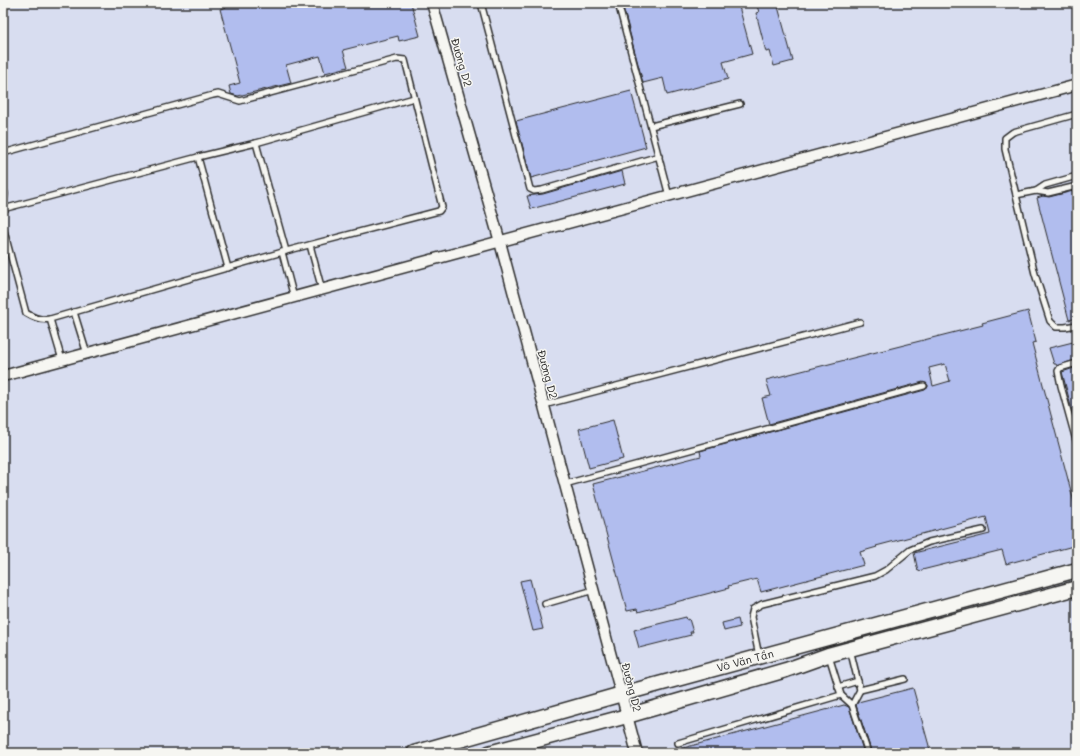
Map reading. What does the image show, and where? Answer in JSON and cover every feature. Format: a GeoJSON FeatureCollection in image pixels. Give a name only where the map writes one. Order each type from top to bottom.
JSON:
{"type":"FeatureCollection","features":[{"type":"Feature","properties":{"kind":"street","name":"Đường D2"},"geometry":{"type":"LineString","coordinates":[[432,3],[500,242],[637,753]]}},
{"type":"Feature","properties":{"kind":"street"},"geometry":{"type":"LineString","coordinates":[[3,376],[1077,85]]}},
{"type":"Feature","properties":{"kind":"street","name":"Võ Văn Tần"},"geometry":{"type":"LineString","coordinates":[[414,753],[622,694],[1077,570]]}},
{"type":"Feature","properties":{"kind":"street","name":"Võ Văn Tần"},"geometry":{"type":"LineString","coordinates":[[489,753],[627,716],[786,670],[828,655],[1077,588]]}},
{"type":"Feature","properties":{"kind":"lane"},"geometry":{"type":"LineString","coordinates":[[481,3],[530,189],[534,191],[542,190],[659,156]]}},
{"type":"Feature","properties":{"kind":"lane"},"geometry":{"type":"LineString","coordinates":[[618,3],[669,196]]}},
{"type":"Feature","properties":{"kind":"lane"},"geometry":{"type":"LineString","coordinates":[[3,153],[218,94],[240,101],[398,59],[405,60],[442,207],[435,212],[284,252],[43,321],[26,313],[3,227]]}},
{"type":"Feature","properties":{"kind":"lane"},"geometry":{"type":"LineString","coordinates":[[3,209],[256,143],[414,98]]}},
{"type":"Feature","properties":{"kind":"lane"},"geometry":{"type":"LineString","coordinates":[[651,126],[740,104]]}},
{"type":"Feature","properties":{"kind":"lane"},"geometry":{"type":"LineString","coordinates":[[1077,114],[1018,130],[1005,138],[1005,149],[1035,274],[1050,321],[1056,327],[1077,325]]}},
{"type":"Feature","properties":{"kind":"lane"},"geometry":{"type":"LineString","coordinates":[[256,143],[284,252],[294,298]]}},
{"type":"Feature","properties":{"kind":"lane"},"geometry":{"type":"LineString","coordinates":[[198,157],[228,268]]}},
{"type":"Feature","properties":{"kind":"lane"},"geometry":{"type":"LineString","coordinates":[[1036,191],[1045,185],[1077,176]]}},
{"type":"Feature","properties":{"kind":"lane"},"geometry":{"type":"LineString","coordinates":[[3,186],[5,194],[3,205]]}},
{"type":"Feature","properties":{"kind":"lane"},"geometry":{"type":"LineString","coordinates":[[1016,195],[1036,191],[1048,193],[1077,186]]}},
{"type":"Feature","properties":{"kind":"lane"},"geometry":{"type":"LineString","coordinates":[[310,245],[322,290]]}},
{"type":"Feature","properties":{"kind":"lane"},"geometry":{"type":"LineString","coordinates":[[74,312],[87,354]]}},
{"type":"Feature","properties":{"kind":"lane"},"geometry":{"type":"LineString","coordinates":[[50,319],[62,360]]}},
{"type":"Feature","properties":{"kind":"lane"},"geometry":{"type":"LineString","coordinates":[[544,405],[860,322]]}},
{"type":"Feature","properties":{"kind":"lane"},"geometry":{"type":"LineString","coordinates":[[1077,363],[1060,368],[1058,371],[1077,444]]}},
{"type":"Feature","properties":{"kind":"lane"},"geometry":{"type":"LineString","coordinates":[[565,484],[924,386]]}},
{"type":"Feature","properties":{"kind":"lane"},"geometry":{"type":"LineString","coordinates":[[759,657],[751,617],[753,609],[762,604],[874,576],[886,570],[910,550],[928,542],[983,530]]}},
{"type":"Feature","properties":{"kind":"lane"},"geometry":{"type":"LineString","coordinates":[[545,604],[594,590]]}},
{"type":"Feature","properties":{"kind":"lane"},"geometry":{"type":"LineString","coordinates":[[850,649],[860,690],[852,706]]}},
{"type":"Feature","properties":{"kind":"lane"},"geometry":{"type":"LineString","coordinates":[[828,655],[840,695],[852,706],[868,753]]}},
{"type":"Feature","properties":{"kind":"lane"},"geometry":{"type":"LineString","coordinates":[[860,690],[905,679]]}},
{"type":"Feature","properties":{"kind":"lane"},"geometry":{"type":"LineString","coordinates":[[838,687],[858,682]]}},
{"type":"Feature","properties":{"kind":"lane"},"geometry":{"type":"LineString","coordinates":[[678,743],[840,695]]}},
{"type":"Feature","properties":{"kind":"shaded area"},"geometry":{"type":"Polygon","coordinates":[[[3,3],[1077,3],[1077,753],[3,753],[3,3]]]}},
{"type":"Feature","properties":{"kind":"building"},"geometry":{"type":"Polygon","coordinates":[[[241,3],[411,3],[420,36],[399,41],[398,36],[343,50],[348,67],[325,73],[320,56],[286,65],[291,83],[238,96],[231,94],[229,86],[240,83],[220,9],[241,3]]]}},
{"type":"Feature","properties":{"kind":"building"},"geometry":{"type":"Polygon","coordinates":[[[622,3],[738,3],[752,54],[723,62],[728,79],[667,95],[663,78],[643,83],[622,3]]]}},
{"type":"Feature","properties":{"kind":"building"},"geometry":{"type":"Polygon","coordinates":[[[756,3],[777,3],[793,61],[774,66],[770,51],[766,52],[756,13],[759,12],[756,3]]]}},
{"type":"Feature","properties":{"kind":"building"},"geometry":{"type":"Polygon","coordinates":[[[631,91],[646,147],[531,178],[516,121],[631,91]]]}},
{"type":"Feature","properties":{"kind":"building"},"geometry":{"type":"Polygon","coordinates":[[[622,171],[625,184],[531,209],[527,196],[543,194],[622,171]]]}},
{"type":"Feature","properties":{"kind":"building"},"geometry":{"type":"Polygon","coordinates":[[[1077,190],[1077,318],[1069,320],[1037,198],[1043,196],[1049,197],[1077,190]]]}},
{"type":"Feature","properties":{"kind":"building"},"geometry":{"type":"Polygon","coordinates":[[[1028,311],[1036,342],[1032,343],[1075,506],[1077,506],[1077,545],[1006,564],[1002,550],[918,571],[914,553],[990,534],[986,517],[876,546],[877,547],[860,552],[864,565],[761,592],[757,579],[638,612],[637,609],[627,611],[593,484],[701,456],[700,451],[925,390],[928,385],[923,382],[769,424],[762,398],[771,396],[766,380],[983,325],[982,323],[1028,311]],[[945,364],[929,368],[933,386],[950,381],[945,364]]]}},
{"type":"Feature","properties":{"kind":"building"},"geometry":{"type":"Polygon","coordinates":[[[1077,341],[1077,359],[1057,366],[1054,364],[1049,348],[1077,341]]]}},
{"type":"Feature","properties":{"kind":"building"},"geometry":{"type":"Polygon","coordinates":[[[1077,367],[1077,429],[1062,372],[1077,367]]]}},
{"type":"Feature","properties":{"kind":"building"},"geometry":{"type":"Polygon","coordinates":[[[613,420],[623,459],[589,468],[579,429],[613,420]]]}},
{"type":"Feature","properties":{"kind":"building"},"geometry":{"type":"Polygon","coordinates":[[[530,579],[543,629],[533,631],[520,581],[530,579]]]}},
{"type":"Feature","properties":{"kind":"building"},"geometry":{"type":"Polygon","coordinates":[[[686,617],[687,620],[689,619],[693,632],[690,632],[691,635],[639,648],[634,630],[686,617]]]}},
{"type":"Feature","properties":{"kind":"building"},"geometry":{"type":"Polygon","coordinates":[[[738,619],[740,627],[724,631],[722,623],[738,619]]]}},
{"type":"Feature","properties":{"kind":"building"},"geometry":{"type":"Polygon","coordinates":[[[913,688],[931,753],[872,753],[856,705],[858,702],[913,688]]]}},
{"type":"Feature","properties":{"kind":"building"},"geometry":{"type":"Polygon","coordinates":[[[844,705],[849,707],[864,753],[672,753],[672,751],[844,705]]]}}]}
